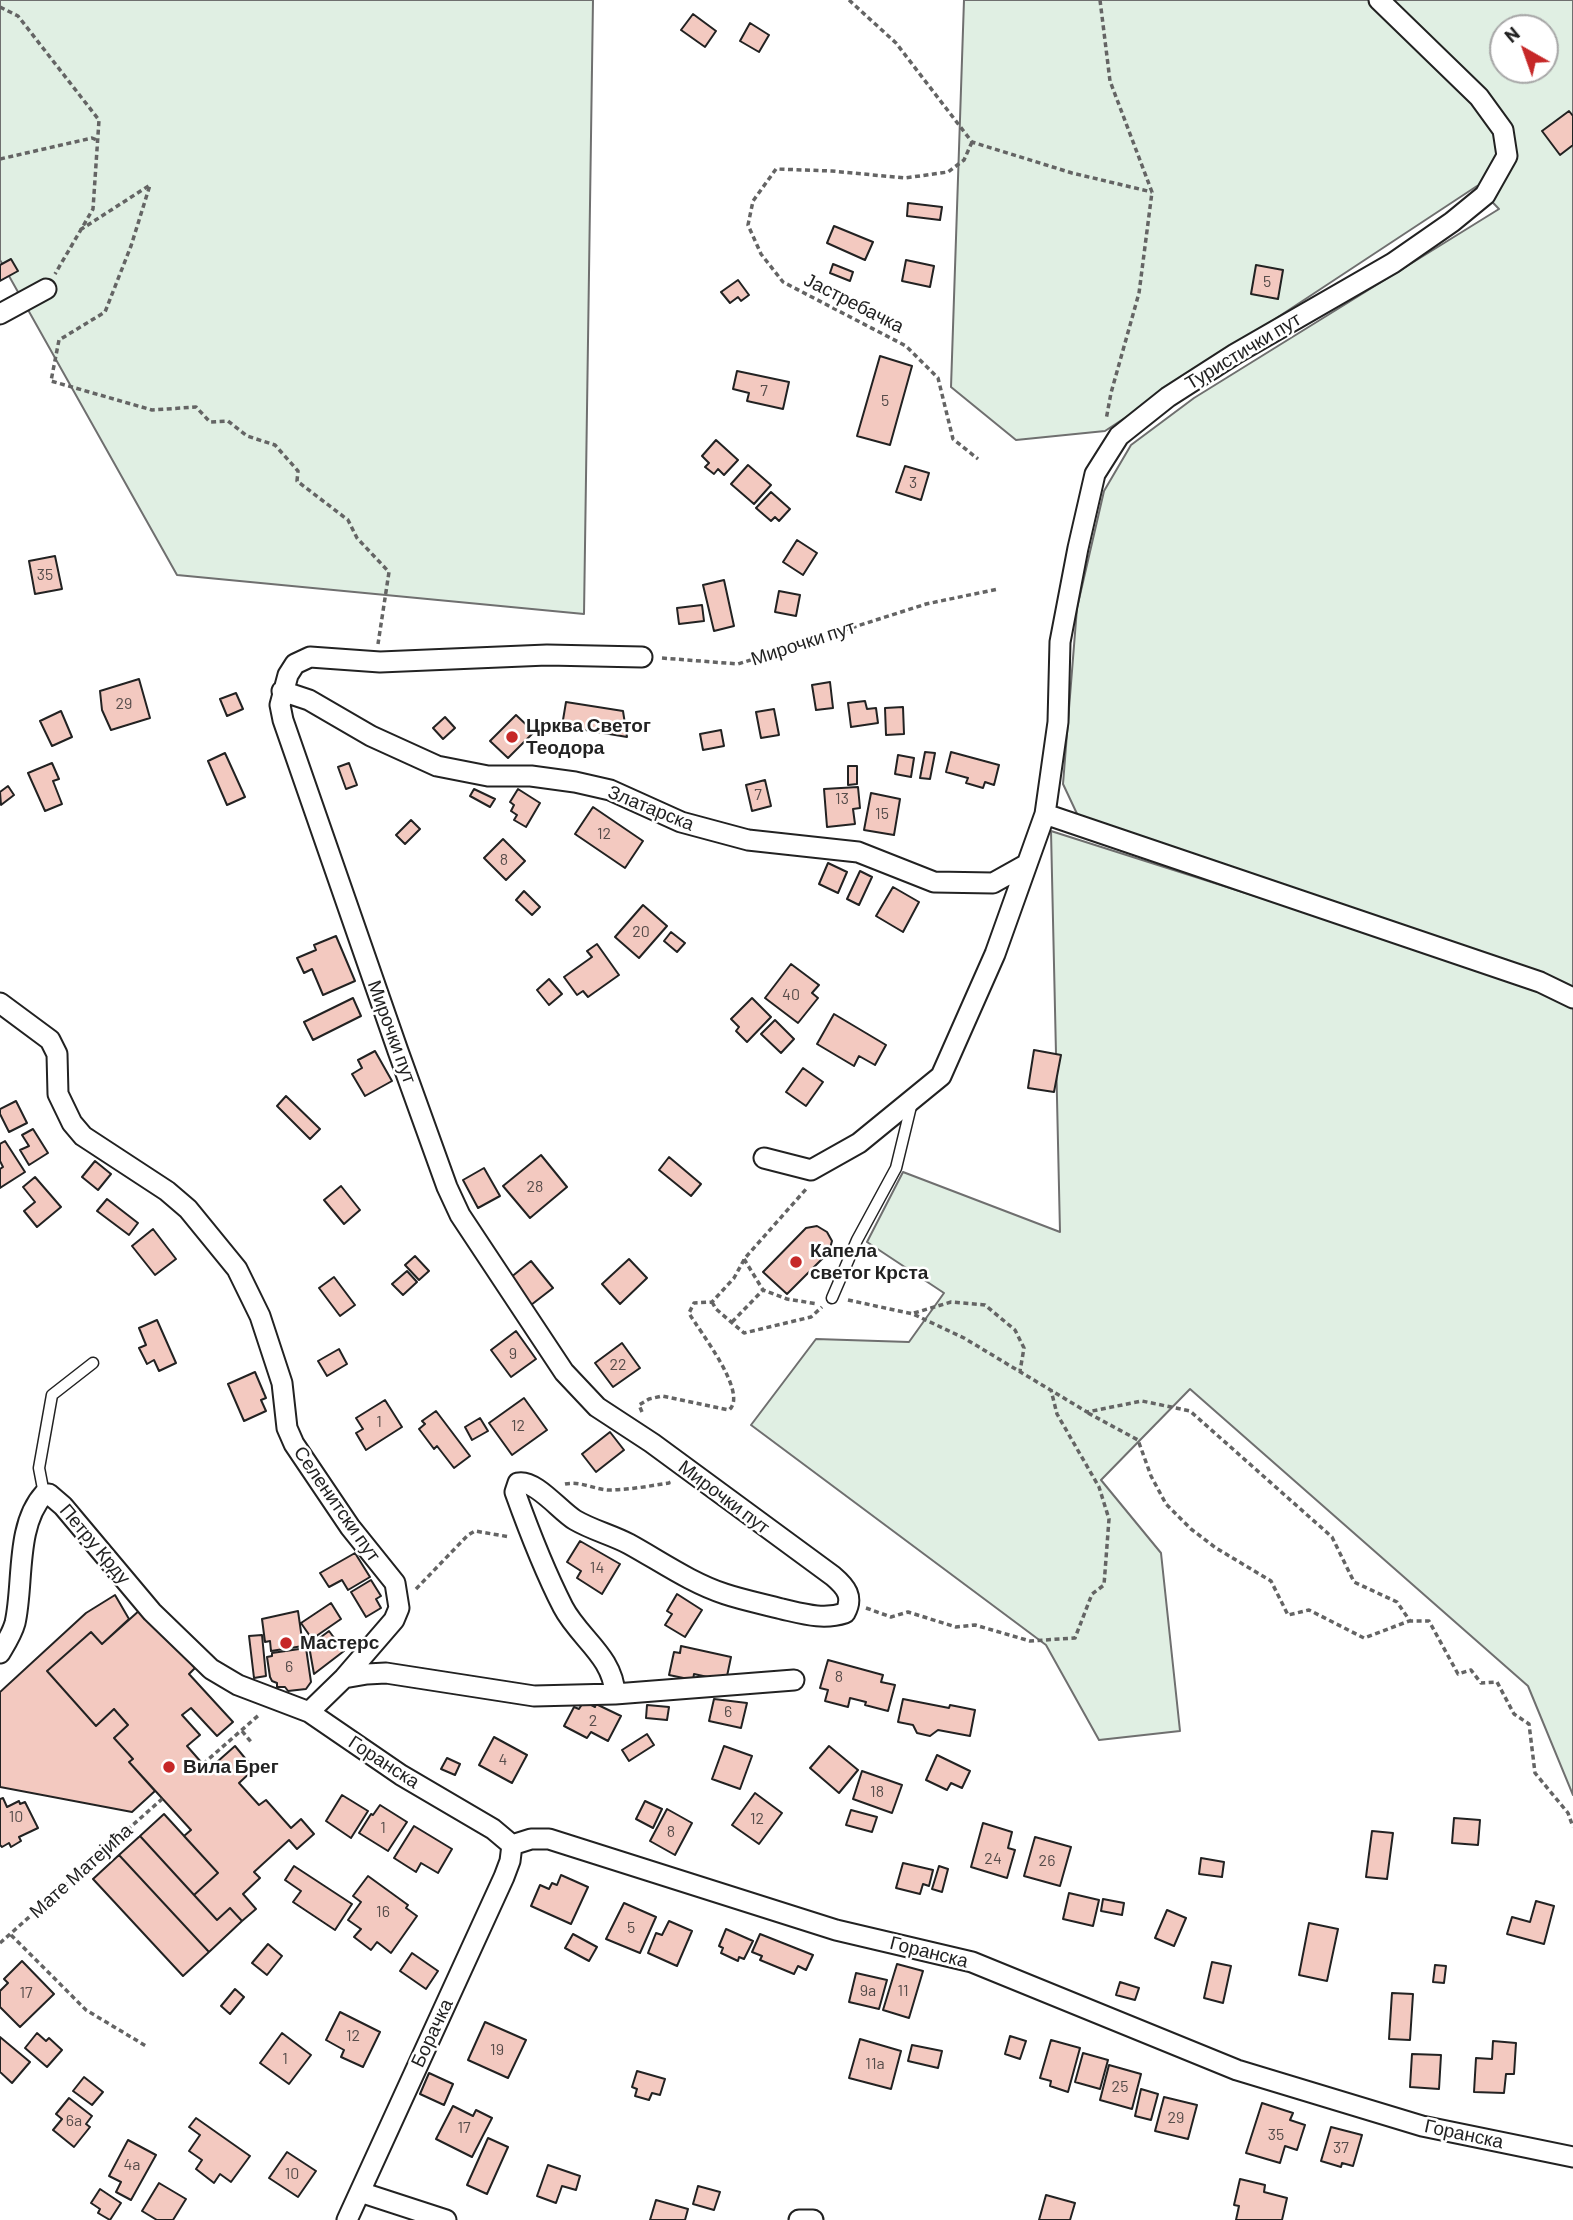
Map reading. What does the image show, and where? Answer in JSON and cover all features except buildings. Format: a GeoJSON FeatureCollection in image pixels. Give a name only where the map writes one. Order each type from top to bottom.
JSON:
{"type":"FeatureCollection","features":[{"type":"Feature","properties":{"kind":"street","name":"Туристички пут"},"geometry":{"type":"LineString","coordinates":[[825,1162],[859,1143],[941,1076],[995,954],[1045,814],[1058,722],[1060,642],[1077,548],[1095,474],[1119,436],[1168,397],[1235,354],[1393,263],[1452,222],[1485,195],[1507,156],[1503,130],[1479,97],[1379,0]]}},
{"type":"Feature","properties":{"kind":"street"},"geometry":{"type":"LineString","coordinates":[[0,314],[46,289]]}},
{"type":"Feature","properties":{"kind":"street"},"geometry":{"type":"LineString","coordinates":[[282,691],[295,664],[310,657],[380,662],[547,656],[642,657]]}},
{"type":"Feature","properties":{"kind":"street","name":"Златарска"},"geometry":{"type":"LineString","coordinates":[[282,691],[309,700],[370,736],[437,766],[488,776],[531,776],[575,782],[610,790],[681,822],[748,840],[858,852],[934,882],[993,883],[1027,864]]}},
{"type":"Feature","properties":{"kind":"street","name":"Мирочки пут"},"geometry":{"type":"LineString","coordinates":[[282,691],[280,705],[292,745],[447,1187],[460,1215],[564,1372],[597,1407],[652,1443],[833,1576],[849,1594],[850,1604]]}},
{"type":"Feature","properties":{"kind":"street"},"geometry":{"type":"LineString","coordinates":[[1045,814],[1540,982],[1573,998]]}},
{"type":"Feature","properties":{"kind":"street","name":"Селенитски пут"},"geometry":{"type":"LineString","coordinates":[[0,1003],[50,1040],[57,1054],[58,1094],[72,1123],[83,1136],[167,1191],[188,1209],[237,1269],[260,1316],[279,1372],[287,1427],[294,1444],[350,1527],[395,1583],[399,1608],[394,1620]]}},
{"type":"Feature","properties":{"kind":"street"},"geometry":{"type":"LineString","coordinates":[[764,1158],[811,1170],[825,1162]]}},
{"type":"Feature","properties":{"kind":"street"},"geometry":{"type":"LineString","coordinates":[[615,1693],[610,1668],[564,1610],[515,1487],[524,1482],[539,1490],[577,1522],[627,1544],[723,1594],[813,1617],[834,1617],[845,1613],[850,1604]]}},
{"type":"Feature","properties":{"kind":"street","name":"Петру Крду"},"geometry":{"type":"LineString","coordinates":[[0,1653],[10,1637],[15,1621],[20,1562],[27,1532],[36,1505],[44,1493],[53,1496],[63,1506],[152,1612],[188,1648],[211,1668],[238,1685],[274,1701]]}},
{"type":"Feature","properties":{"kind":"street"},"geometry":{"type":"LineString","coordinates":[[274,1701],[309,1712],[344,1678],[394,1620]]}},
{"type":"Feature","properties":{"kind":"street"},"geometry":{"type":"LineString","coordinates":[[344,1678],[386,1673],[534,1696],[794,1680]]}},
{"type":"Feature","properties":{"kind":"street","name":"Горанска"},"geometry":{"type":"LineString","coordinates":[[309,1712],[401,1775],[493,1829],[512,1845],[531,1839],[549,1839],[836,1930],[972,1962],[1237,2070],[1422,2126],[1573,2157]]}},
{"type":"Feature","properties":{"kind":"street","name":"Борачка"},"geometry":{"type":"LineString","coordinates":[[347,2220],[504,1877],[512,1845]]}},
{"type":"Feature","properties":{"kind":"street"},"geometry":{"type":"LineString","coordinates":[[360,2192],[446,2220]]}},
{"type":"Feature","properties":{"kind":"street"},"geometry":{"type":"LineString","coordinates":[[799,2220],[813,2220]]}},
{"type":"Feature","properties":{"kind":"lane"},"geometry":{"type":"LineString","coordinates":[[832,1298],[856,1240],[896,1168],[912,1100]]}},
{"type":"Feature","properties":{"kind":"lane"},"geometry":{"type":"LineString","coordinates":[[44,1493],[39,1468],[52,1395],[93,1363]]}},
{"type":"Feature","properties":{"kind":"path"},"geometry":{"type":"LineString","coordinates":[[849,0],[896,43],[972,142],[1072,173],[1152,192]]}},
{"type":"Feature","properties":{"kind":"path"},"geometry":{"type":"LineString","coordinates":[[1100,0],[1110,81],[1152,192],[1139,293],[1106,420]]}},
{"type":"Feature","properties":{"kind":"path"},"geometry":{"type":"LineString","coordinates":[[0,7],[18,16],[99,120],[93,209],[46,289]]}},
{"type":"Feature","properties":{"kind":"path"},"geometry":{"type":"LineString","coordinates":[[0,159],[92,138],[97,140]]}},
{"type":"Feature","properties":{"kind":"path","name":"Јастребачка"},"geometry":{"type":"LineString","coordinates":[[972,142],[964,160],[948,172],[905,178],[776,169],[753,201],[748,225],[761,254],[783,282],[906,345],[938,378],[953,439],[978,459]]}},
{"type":"Feature","properties":{"kind":"path"},"geometry":{"type":"LineString","coordinates":[[80,230],[150,185],[131,246],[105,312],[59,340],[51,381],[152,410],[196,407],[210,422],[228,421],[247,436],[275,445],[298,471],[298,481],[348,520],[358,538],[388,572],[378,636],[380,662]]}},
{"type":"Feature","properties":{"kind":"path","name":"Мирочки пут"},"geometry":{"type":"LineString","coordinates":[[642,657],[738,664],[926,604],[998,589]]}},
{"type":"Feature","properties":{"kind":"path"},"geometry":{"type":"LineString","coordinates":[[652,1443],[639,1405],[649,1399],[662,1396],[729,1410],[734,1406],[732,1387],[719,1356],[689,1313],[694,1303],[712,1301],[734,1278],[744,1259],[820,1173],[825,1162]]}},
{"type":"Feature","properties":{"kind":"path"},"geometry":{"type":"LineString","coordinates":[[712,1301],[716,1309],[744,1333],[811,1317],[827,1303],[810,1304],[763,1290],[744,1259]]}},
{"type":"Feature","properties":{"kind":"path"},"geometry":{"type":"LineString","coordinates":[[732,1322],[763,1290]]}},
{"type":"Feature","properties":{"kind":"path"},"geometry":{"type":"LineString","coordinates":[[832,1298],[913,1314],[964,1339],[1138,1440],[1151,1476],[1166,1504],[1191,1529],[1216,1548],[1271,1581],[1288,1615],[1310,1610],[1364,1638],[1409,1621],[1429,1621],[1458,1674],[1471,1670],[1480,1683],[1497,1682],[1514,1714],[1529,1724],[1535,1773],[1568,1813],[1573,1827]]}},
{"type":"Feature","properties":{"kind":"path"},"geometry":{"type":"LineString","coordinates":[[913,1314],[951,1302],[985,1305],[1015,1330],[1024,1349],[1020,1371]]}},
{"type":"Feature","properties":{"kind":"path"},"geometry":{"type":"LineString","coordinates":[[850,1604],[891,1617],[908,1612],[956,1626],[975,1625],[1030,1641],[1075,1638],[1092,1594],[1104,1585],[1109,1519],[1099,1487],[1057,1414],[1051,1390]]}},
{"type":"Feature","properties":{"kind":"path"},"geometry":{"type":"LineString","coordinates":[[1087,1412],[1142,1401],[1190,1411],[1332,1537],[1354,1582],[1397,1602],[1409,1621]]}},
{"type":"Feature","properties":{"kind":"path"},"geometry":{"type":"LineString","coordinates":[[539,1490],[572,1483],[607,1490],[633,1489],[669,1483],[665,1473]]}},
{"type":"Feature","properties":{"kind":"path"},"geometry":{"type":"LineString","coordinates":[[394,1620],[417,1599],[416,1589],[468,1535],[475,1531],[517,1538],[533,1537]]}},
{"type":"Feature","properties":{"kind":"path"},"geometry":{"type":"LineString","coordinates":[[203,1764],[274,1701]]}},
{"type":"Feature","properties":{"kind":"path"},"geometry":{"type":"LineString","coordinates":[[242,1731],[252,1743]]}},
{"type":"Feature","properties":{"kind":"path","name":"Мате Матејића"},"geometry":{"type":"LineString","coordinates":[[0,1943],[162,1799]]}},
{"type":"Feature","properties":{"kind":"path"},"geometry":{"type":"LineString","coordinates":[[11,1934],[86,2010],[146,2046]]}},
{"type":"Feature","properties":{"kind":"green space"},"geometry":{"type":"Polygon","coordinates":[[[0,0],[593,0],[584,614],[177,575],[0,260],[0,0]]]}},
{"type":"Feature","properties":{"kind":"green space"},"geometry":{"type":"Polygon","coordinates":[[[964,0],[1573,0],[1573,1795],[1528,1686],[1190,1389],[1101,1480],[1161,1553],[1180,1731],[1099,1740],[1046,1645],[751,1425],[816,1339],[909,1342],[944,1293],[867,1242],[903,1172],[1060,1232],[1051,831],[1296,909],[1299,894],[1079,818],[1063,784],[1077,608],[1104,491],[1131,445],[1194,398],[1499,209],[1477,186],[1105,431],[1016,440],[951,387],[964,0]]]}},
{"type":"Feature","properties":{"kind":"place","name":"Црква Светог Теодора"},"geometry":{"type":"Point","coordinates":[512,737]}},
{"type":"Feature","properties":{"kind":"place","name":"Капела светог Крста"},"geometry":{"type":"Point","coordinates":[796,1262]}},
{"type":"Feature","properties":{"kind":"place","name":"Мастерс"},"geometry":{"type":"Point","coordinates":[286,1643]}},
{"type":"Feature","properties":{"kind":"place","name":"Вила Брег"},"geometry":{"type":"Point","coordinates":[169,1767]}}]}
